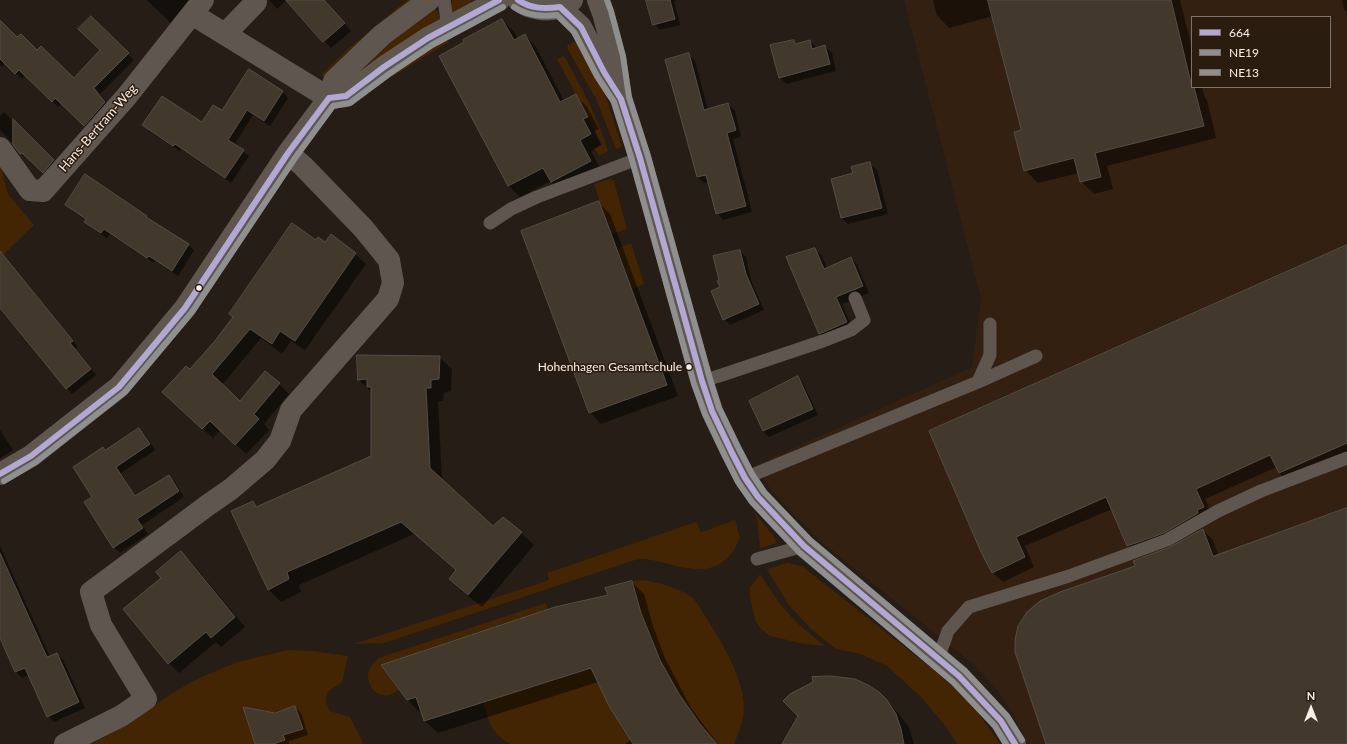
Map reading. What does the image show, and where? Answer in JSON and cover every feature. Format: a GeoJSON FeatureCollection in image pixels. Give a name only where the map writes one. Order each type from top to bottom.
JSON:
{"type":"FeatureCollection","features":[{"type":"Feature","properties":{"kind":"street"},"geometry":{"type":"LineString","coordinates":[[225,34],[256,2],[254,0]]}},
{"type":"Feature","properties":{"kind":"street"},"geometry":{"type":"LineString","coordinates":[[0,474],[31,456],[119,387],[185,308],[288,153],[329,98],[334,81],[382,35],[429,0]]}},
{"type":"Feature","properties":{"kind":"street"},"geometry":{"type":"LineString","coordinates":[[329,98],[346,96],[384,67],[428,38],[499,0]]}},
{"type":"Feature","properties":{"kind":"street"},"geometry":{"type":"LineString","coordinates":[[518,0],[525,5],[542,9],[566,3],[581,27],[604,72],[621,99]]}},
{"type":"Feature","properties":{"kind":"street"},"geometry":{"type":"LineString","coordinates":[[598,0],[615,58],[621,99],[640,158],[702,381],[712,411],[745,478],[758,497],[804,546],[959,676],[1001,720],[1015,744]]}},
{"type":"Feature","properties":{"kind":"street","name":"Hans-Bertram-Weg"},"geometry":{"type":"LineString","coordinates":[[0,148],[30,190],[43,191],[127,96],[198,7],[225,34],[329,98]]}},
{"type":"Feature","properties":{"kind":"street"},"geometry":{"type":"LineString","coordinates":[[65,744],[121,716],[146,698],[101,625],[91,592],[231,489],[265,460],[280,442],[291,410],[388,299],[393,283],[389,260],[363,228],[303,166],[288,153]]}},
{"type":"Feature","properties":{"kind":"lane"},"geometry":{"type":"LineString","coordinates":[[444,0],[448,27]]}},
{"type":"Feature","properties":{"kind":"lane"},"geometry":{"type":"LineString","coordinates":[[490,223],[511,209],[537,197],[640,158]]}},
{"type":"Feature","properties":{"kind":"lane"},"geometry":{"type":"LineString","coordinates":[[702,381],[722,376],[851,330],[864,320],[855,298]]}},
{"type":"Feature","properties":{"kind":"lane"},"geometry":{"type":"LineString","coordinates":[[978,382],[990,355],[990,324]]}},
{"type":"Feature","properties":{"kind":"lane"},"geometry":{"type":"LineString","coordinates":[[745,478],[978,382],[1036,356]]}},
{"type":"Feature","properties":{"kind":"lane"},"geometry":{"type":"LineString","coordinates":[[938,659],[948,631],[969,606],[1069,576],[1167,540],[1218,511],[1261,491],[1347,458]]}},
{"type":"Feature","properties":{"kind":"lane"},"geometry":{"type":"LineString","coordinates":[[757,559],[804,546]]}},
{"type":"Feature","properties":{"kind":"shaded area"},"geometry":{"type":"Polygon","coordinates":[[[407,0],[417,0],[326,79],[321,75],[349,48],[407,0]]]}},
{"type":"Feature","properties":{"kind":"shaded area"},"geometry":{"type":"Polygon","coordinates":[[[452,0],[471,0],[472,4],[452,14],[450,7],[452,0]]]}},
{"type":"Feature","properties":{"kind":"shaded area"},"geometry":{"type":"Polygon","coordinates":[[[904,0],[1347,0],[1347,744],[1027,744],[1013,714],[996,688],[973,664],[819,540],[771,490],[754,466],[972,367],[981,299],[904,0]]]}},
{"type":"Feature","properties":{"kind":"shaded area"},"geometry":{"type":"Polygon","coordinates":[[[435,7],[442,21],[346,88],[360,68],[381,49],[435,7]]]}},
{"type":"Feature","properties":{"kind":"shaded area"},"geometry":{"type":"Polygon","coordinates":[[[447,38],[449,42],[394,76],[383,78],[447,38]]]}},
{"type":"Feature","properties":{"kind":"shaded area"},"geometry":{"type":"Polygon","coordinates":[[[577,40],[603,88],[622,147],[616,149],[596,99],[567,48],[568,45],[577,40]]]}},
{"type":"Feature","properties":{"kind":"shaded area"},"geometry":{"type":"Polygon","coordinates":[[[564,56],[589,102],[604,138],[608,151],[599,156],[594,148],[602,144],[557,59],[564,56]]]}},
{"type":"Feature","properties":{"kind":"shaded area"},"geometry":{"type":"Polygon","coordinates":[[[0,164],[8,194],[34,225],[0,258],[0,164]]]}},
{"type":"Feature","properties":{"kind":"shaded area"},"geometry":{"type":"Polygon","coordinates":[[[610,179],[614,181],[627,229],[611,234],[594,184],[610,179]]]}},
{"type":"Feature","properties":{"kind":"shaded area"},"geometry":{"type":"Polygon","coordinates":[[[631,243],[644,284],[632,289],[617,249],[631,243]]]}},
{"type":"Feature","properties":{"kind":"shaded area"},"geometry":{"type":"Polygon","coordinates":[[[752,510],[773,535],[777,543],[760,548],[757,519],[752,510]]]}},
{"type":"Feature","properties":{"kind":"shaded area"},"geometry":{"type":"Polygon","coordinates":[[[735,520],[740,538],[735,548],[721,563],[711,567],[701,569],[690,568],[644,559],[637,560],[384,643],[354,644],[549,580],[547,573],[696,522],[701,532],[735,520]]]}},
{"type":"Feature","properties":{"kind":"shaded area"},"geometry":{"type":"Polygon","coordinates":[[[787,563],[802,566],[939,674],[972,704],[1000,744],[957,744],[947,728],[922,698],[887,666],[860,654],[836,649],[811,629],[788,604],[767,569],[787,563]]]}},
{"type":"Feature","properties":{"kind":"shaded area"},"geometry":{"type":"Polygon","coordinates":[[[760,574],[780,604],[797,623],[825,646],[804,644],[770,636],[761,629],[755,620],[750,597],[750,588],[760,574]]]}},
{"type":"Feature","properties":{"kind":"shaded area"},"geometry":{"type":"Polygon","coordinates":[[[644,580],[674,588],[690,596],[697,603],[725,649],[736,673],[743,697],[743,718],[734,744],[718,744],[694,715],[666,670],[643,619],[638,620],[640,610],[632,581],[644,580]]]}},
{"type":"Feature","properties":{"kind":"shaded area"},"geometry":{"type":"Polygon","coordinates":[[[546,603],[548,610],[424,650],[415,656],[414,654],[381,665],[399,690],[391,695],[385,696],[375,692],[369,684],[368,673],[378,658],[546,603]]]}},
{"type":"Feature","properties":{"kind":"shaded area"},"geometry":{"type":"Polygon","coordinates":[[[580,642],[604,694],[633,744],[510,744],[499,736],[492,726],[483,702],[568,675],[580,642]]]}},
{"type":"Feature","properties":{"kind":"shaded area"},"geometry":{"type":"Polygon","coordinates":[[[288,650],[313,651],[348,656],[342,682],[327,692],[326,702],[330,711],[350,717],[363,744],[92,744],[114,732],[197,679],[237,662],[288,650]]]}},
{"type":"Feature","properties":{"kind":"building"},"geometry":{"type":"Polygon","coordinates":[[[286,0],[324,0],[345,23],[323,42],[286,0]]]}},
{"type":"Feature","properties":{"kind":"building"},"geometry":{"type":"Polygon","coordinates":[[[646,0],[670,0],[675,19],[653,25],[646,0]]]}},
{"type":"Feature","properties":{"kind":"building"},"geometry":{"type":"Polygon","coordinates":[[[988,0],[1171,0],[1191,88],[1194,88],[1204,126],[1095,153],[1101,177],[1080,182],[1074,158],[1024,171],[1014,132],[1021,130],[988,0]]]}},
{"type":"Feature","properties":{"kind":"building"},"geometry":{"type":"Polygon","coordinates":[[[91,16],[129,53],[94,88],[105,102],[84,126],[55,98],[52,102],[19,70],[15,74],[0,59],[0,20],[17,37],[21,34],[37,50],[41,46],[74,78],[100,50],[78,29],[91,16]]]}},
{"type":"Feature","properties":{"kind":"building"},"geometry":{"type":"Polygon","coordinates":[[[502,19],[514,40],[525,34],[560,102],[576,94],[588,117],[583,119],[591,134],[580,140],[591,161],[551,182],[543,168],[508,186],[439,56],[464,42],[463,40],[502,19]]]}},
{"type":"Feature","properties":{"kind":"building"},"geometry":{"type":"Polygon","coordinates":[[[794,40],[795,44],[810,40],[812,49],[825,45],[830,64],[779,78],[770,45],[794,40]]]}},
{"type":"Feature","properties":{"kind":"building"},"geometry":{"type":"Polygon","coordinates":[[[689,53],[704,110],[728,103],[736,130],[727,133],[746,206],[716,214],[706,175],[697,177],[665,60],[689,53]]]}},
{"type":"Feature","properties":{"kind":"building"},"geometry":{"type":"Polygon","coordinates":[[[249,69],[283,91],[264,121],[247,110],[228,140],[244,150],[225,178],[175,144],[173,146],[142,125],[162,96],[202,122],[213,105],[222,110],[249,69]]]}},
{"type":"Feature","properties":{"kind":"building"},"geometry":{"type":"Polygon","coordinates":[[[13,119],[54,160],[43,173],[22,153],[20,154],[13,145],[13,119]]]}},
{"type":"Feature","properties":{"kind":"building"},"geometry":{"type":"Polygon","coordinates":[[[870,162],[882,208],[841,218],[831,179],[853,173],[851,167],[870,162]]]}},
{"type":"Feature","properties":{"kind":"building"},"geometry":{"type":"Polygon","coordinates":[[[85,174],[147,216],[146,217],[189,244],[172,271],[149,256],[147,258],[104,229],[101,233],[84,222],[86,219],[65,205],[85,174]]]}},
{"type":"Feature","properties":{"kind":"building"},"geometry":{"type":"Polygon","coordinates":[[[599,201],[667,385],[589,413],[521,231],[599,201]]]}},
{"type":"Feature","properties":{"kind":"building"},"geometry":{"type":"Polygon","coordinates":[[[292,223],[316,240],[318,237],[325,242],[331,234],[356,253],[295,341],[280,331],[272,344],[250,329],[212,374],[240,401],[265,371],[280,383],[254,414],[259,419],[235,445],[210,421],[202,429],[162,392],[186,366],[190,369],[214,342],[233,317],[229,314],[292,223]]]}},
{"type":"Feature","properties":{"kind":"building"},"geometry":{"type":"Polygon","coordinates":[[[1347,245],[1347,443],[1279,473],[1270,455],[1196,489],[1204,507],[1197,510],[1198,513],[1164,533],[1127,546],[1106,497],[1016,537],[1025,557],[992,573],[981,552],[929,431],[1347,245]]]}},
{"type":"Feature","properties":{"kind":"building"},"geometry":{"type":"Polygon","coordinates":[[[815,248],[824,269],[851,257],[863,286],[836,297],[847,322],[819,334],[786,257],[815,248]]]}},
{"type":"Feature","properties":{"kind":"building"},"geometry":{"type":"Polygon","coordinates":[[[740,250],[746,274],[759,304],[723,320],[711,291],[720,287],[717,281],[719,280],[713,256],[740,250]]]}},
{"type":"Feature","properties":{"kind":"building"},"geometry":{"type":"Polygon","coordinates":[[[0,251],[73,341],[70,343],[91,369],[66,389],[0,308],[0,251]]]}},
{"type":"Feature","properties":{"kind":"building"},"geometry":{"type":"Polygon","coordinates":[[[357,355],[440,356],[439,379],[431,380],[431,388],[426,388],[430,468],[493,526],[503,517],[522,532],[468,595],[449,579],[456,570],[401,522],[287,572],[289,579],[268,590],[231,511],[253,501],[256,507],[371,456],[371,387],[367,387],[367,379],[358,380],[357,355]]]}},
{"type":"Feature","properties":{"kind":"building"},"geometry":{"type":"Polygon","coordinates":[[[798,376],[813,409],[763,431],[749,401],[798,376]]]}},
{"type":"Feature","properties":{"kind":"building"},"geometry":{"type":"Polygon","coordinates":[[[139,428],[150,444],[116,467],[135,496],[169,475],[179,491],[137,519],[143,528],[113,548],[84,502],[92,497],[73,467],[103,447],[105,450],[139,428]]]}},
{"type":"Feature","properties":{"kind":"building"},"geometry":{"type":"Polygon","coordinates":[[[1347,508],[1347,744],[1046,744],[1015,652],[1015,640],[1018,626],[1027,612],[1040,601],[1060,592],[1135,566],[1133,561],[1170,547],[1203,529],[1213,556],[1347,508]]]}},
{"type":"Feature","properties":{"kind":"building"},"geometry":{"type":"Polygon","coordinates":[[[181,551],[235,617],[211,638],[206,632],[168,664],[123,609],[161,578],[156,572],[181,551]]]}},
{"type":"Feature","properties":{"kind":"building"},"geometry":{"type":"Polygon","coordinates":[[[0,553],[47,657],[57,653],[79,702],[47,717],[25,668],[15,672],[0,638],[0,553]]]}},
{"type":"Feature","properties":{"kind":"building"},"geometry":{"type":"Polygon","coordinates":[[[632,581],[641,613],[660,660],[679,694],[700,724],[717,744],[633,744],[609,706],[591,668],[424,721],[416,697],[407,700],[381,665],[555,607],[608,595],[605,588],[632,581]]]}},
{"type":"Feature","properties":{"kind":"building"},"geometry":{"type":"Polygon","coordinates":[[[831,676],[855,679],[879,692],[887,700],[896,714],[904,744],[782,744],[798,716],[783,701],[790,694],[813,682],[812,677],[831,676]]]}},
{"type":"Feature","properties":{"kind":"building"},"geometry":{"type":"Polygon","coordinates":[[[295,706],[303,729],[283,735],[285,740],[273,744],[255,744],[243,707],[275,713],[295,706]]]}},
{"type":"Feature","properties":{"kind":"transit line","name":"664"},"geometry":{"type":"LineString","coordinates":[[0,474],[31,456],[119,387],[185,308],[288,153],[329,98],[346,96],[384,67],[428,38],[499,0]]}},
{"type":"Feature","properties":{"kind":"transit line","name":"664"},"geometry":{"type":"LineString","coordinates":[[518,0],[538,8],[560,7],[581,27],[604,72],[621,99],[640,158],[702,381],[712,411],[745,478],[758,497],[804,546],[959,676],[1001,721],[1015,744]]}},
{"type":"Feature","properties":{"kind":"transit line","name":"NE13"},"geometry":{"type":"LineString","coordinates":[[607,0],[623,56],[629,97],[648,156],[710,379],[719,408],[752,474],[764,492],[810,540],[965,671],[1007,716],[1022,740]]}},
{"type":"Feature","properties":{"kind":"transit line","name":"NE19"},"geometry":{"type":"LineString","coordinates":[[4,481],[36,462],[125,392],[192,312],[295,158],[333,106],[350,103],[432,45],[503,7]]}},
{"type":"Feature","properties":{"kind":"transit line","name":"NE19"},"geometry":{"type":"LineString","coordinates":[[514,7],[534,15],[557,15],[574,32],[597,76],[614,102],[632,160],[694,384],[705,414],[738,482],[752,502],[799,552],[953,682],[995,726],[1006,744]]}},
{"type":"Feature","properties":{"kind":"place","name":"Hohenhagen Gesamtschule"},"geometry":{"type":"Point","coordinates":[689,367]}}]}
